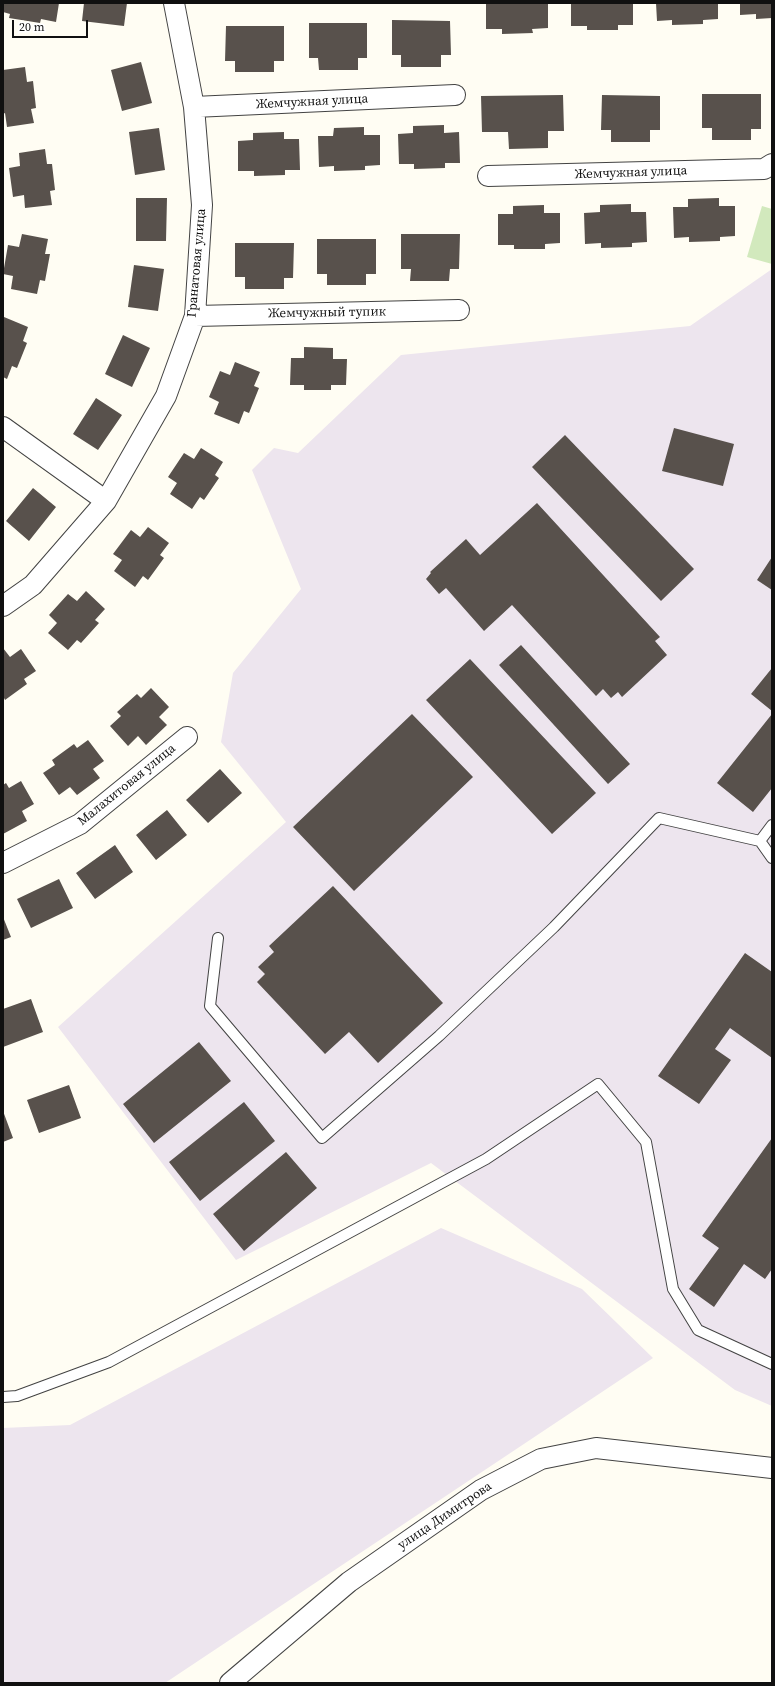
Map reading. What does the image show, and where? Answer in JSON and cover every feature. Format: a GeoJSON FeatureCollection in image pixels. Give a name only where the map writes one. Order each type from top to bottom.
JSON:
{"type":"FeatureCollection","features":[{"type":"Feature","properties":{"kind":"street","name":"Гранатовая улица"},"geometry":{"type":"LineString","coordinates":[[3,606],[33,585],[106,501],[166,396],[195,316],[202,205],[194,107],[174,3]]}},
{"type":"Feature","properties":{"kind":"street","name":"Жемчужная улица"},"geometry":{"type":"LineString","coordinates":[[194,107],[455,95]]}},
{"type":"Feature","properties":{"kind":"street","name":"Жемчужная улица"},"geometry":{"type":"LineString","coordinates":[[488,176],[764,169],[772,164]]}},
{"type":"Feature","properties":{"kind":"street","name":"Жемчужный тупик"},"geometry":{"type":"LineString","coordinates":[[195,316],[459,310]]}},
{"type":"Feature","properties":{"kind":"street"},"geometry":{"type":"LineString","coordinates":[[3,428],[106,501]]}},
{"type":"Feature","properties":{"kind":"street","name":"Малахитовая улица"},"geometry":{"type":"LineString","coordinates":[[3,863],[80,824],[186,737]]}},
{"type":"Feature","properties":{"kind":"street","name":"улица Димитрова"},"geometry":{"type":"LineString","coordinates":[[230,1683],[348,1582],[481,1490],[541,1459],[596,1448],[772,1468]]}},
{"type":"Feature","properties":{"kind":"lane"},"geometry":{"type":"LineString","coordinates":[[218,938],[210,1006],[322,1138],[439,1036],[554,927],[659,818],[760,841],[772,858]]}},
{"type":"Feature","properties":{"kind":"lane"},"geometry":{"type":"LineString","coordinates":[[760,841],[772,825]]}},
{"type":"Feature","properties":{"kind":"lane"},"geometry":{"type":"LineString","coordinates":[[3,1397],[17,1396],[109,1362],[486,1159],[598,1084],[646,1142],[673,1289],[698,1330],[772,1364]]}},
{"type":"Feature","properties":{"kind":"shaded area"},"geometry":{"type":"Polygon","coordinates":[[[772,269],[772,1406],[735,1390],[431,1163],[236,1260],[58,1027],[286,822],[221,742],[233,673],[301,589],[252,470],[274,448],[298,453],[401,355],[690,326],[772,269]]]}},
{"type":"Feature","properties":{"kind":"shaded area"},"geometry":{"type":"Polygon","coordinates":[[[441,1228],[582,1289],[653,1358],[165,1683],[3,1683],[3,1428],[70,1425],[441,1228]]]}},
{"type":"Feature","properties":{"kind":"green space"},"geometry":{"type":"Polygon","coordinates":[[[762,206],[772,209],[772,264],[747,257],[762,206]]]}},
{"type":"Feature","properties":{"kind":"building"},"geometry":{"type":"Polygon","coordinates":[[[3,3],[59,3],[56,22],[41,19],[40,23],[9,18],[10,14],[3,12],[3,3]]]}},
{"type":"Feature","properties":{"kind":"building"},"geometry":{"type":"Polygon","coordinates":[[[84,3],[127,3],[124,26],[82,21],[84,3]]]}},
{"type":"Feature","properties":{"kind":"building"},"geometry":{"type":"Polygon","coordinates":[[[486,3],[548,3],[548,28],[532,29],[533,33],[502,34],[502,29],[486,29],[486,3]]]}},
{"type":"Feature","properties":{"kind":"building"},"geometry":{"type":"Polygon","coordinates":[[[571,3],[633,3],[633,25],[618,25],[618,30],[587,30],[587,26],[571,26],[571,3]]]}},
{"type":"Feature","properties":{"kind":"building"},"geometry":{"type":"Polygon","coordinates":[[[656,3],[718,3],[718,19],[703,20],[703,24],[672,25],[672,20],[657,21],[656,3]]]}},
{"type":"Feature","properties":{"kind":"building"},"geometry":{"type":"Polygon","coordinates":[[[740,3],[772,3],[772,18],[756,19],[756,14],[740,15],[740,3]]]}},
{"type":"Feature","properties":{"kind":"building"},"geometry":{"type":"Polygon","coordinates":[[[392,20],[450,21],[451,55],[441,55],[441,67],[401,67],[401,55],[392,55],[392,20]]]}},
{"type":"Feature","properties":{"kind":"building"},"geometry":{"type":"Polygon","coordinates":[[[309,23],[367,23],[367,58],[358,58],[358,70],[319,70],[318,58],[309,58],[309,23]]]}},
{"type":"Feature","properties":{"kind":"building"},"geometry":{"type":"Polygon","coordinates":[[[226,26],[284,26],[284,61],[274,61],[274,72],[235,72],[235,61],[225,61],[226,26]]]}},
{"type":"Feature","properties":{"kind":"building"},"geometry":{"type":"Polygon","coordinates":[[[141,62],[152,103],[122,111],[111,70],[141,62]]]}},
{"type":"Feature","properties":{"kind":"building"},"geometry":{"type":"Polygon","coordinates":[[[25,67],[27,82],[33,81],[36,108],[31,109],[34,123],[7,127],[5,113],[3,114],[3,70],[25,67]]]}},
{"type":"Feature","properties":{"kind":"building"},"geometry":{"type":"Polygon","coordinates":[[[702,94],[761,94],[761,129],[751,129],[751,140],[712,140],[712,128],[702,128],[702,94]]]}},
{"type":"Feature","properties":{"kind":"building"},"geometry":{"type":"Polygon","coordinates":[[[563,95],[564,131],[548,131],[548,148],[509,149],[508,132],[482,132],[481,96],[563,95]]]}},
{"type":"Feature","properties":{"kind":"building"},"geometry":{"type":"Polygon","coordinates":[[[602,95],[660,96],[660,130],[650,130],[650,142],[611,142],[611,130],[601,130],[602,95]]]}},
{"type":"Feature","properties":{"kind":"building"},"geometry":{"type":"Polygon","coordinates":[[[444,125],[444,133],[459,132],[460,163],[445,163],[445,168],[414,169],[414,164],[399,164],[398,134],[413,133],[413,126],[444,125]]]}},
{"type":"Feature","properties":{"kind":"building"},"geometry":{"type":"Polygon","coordinates":[[[364,127],[364,135],[380,135],[380,165],[365,166],[365,170],[334,171],[334,166],[319,167],[318,136],[333,136],[334,128],[364,127]]]}},
{"type":"Feature","properties":{"kind":"building"},"geometry":{"type":"Polygon","coordinates":[[[159,128],[165,170],[135,175],[129,132],[159,128]]]}},
{"type":"Feature","properties":{"kind":"building"},"geometry":{"type":"Polygon","coordinates":[[[284,132],[284,139],[299,139],[300,170],[285,170],[285,175],[254,176],[254,171],[238,171],[238,141],[253,140],[253,133],[284,132]]]}},
{"type":"Feature","properties":{"kind":"building"},"geometry":{"type":"Polygon","coordinates":[[[45,149],[47,164],[52,164],[55,190],[50,191],[52,205],[25,208],[24,195],[13,197],[9,168],[20,166],[19,153],[45,149]]]}},
{"type":"Feature","properties":{"kind":"building"},"geometry":{"type":"Polygon","coordinates":[[[136,198],[167,198],[166,241],[136,241],[136,198]]]}},
{"type":"Feature","properties":{"kind":"building"},"geometry":{"type":"Polygon","coordinates":[[[719,198],[719,206],[735,206],[735,236],[720,237],[720,241],[689,242],[689,237],[674,238],[673,207],[688,207],[688,199],[719,198]]]}},
{"type":"Feature","properties":{"kind":"building"},"geometry":{"type":"Polygon","coordinates":[[[631,204],[631,212],[646,212],[647,242],[632,243],[632,247],[601,248],[601,243],[585,244],[584,213],[600,212],[600,205],[631,204]]]}},
{"type":"Feature","properties":{"kind":"building"},"geometry":{"type":"Polygon","coordinates":[[[544,205],[544,213],[560,213],[560,243],[545,244],[545,249],[514,249],[514,245],[498,245],[498,214],[513,214],[513,206],[544,205]]]}},
{"type":"Feature","properties":{"kind":"building"},"geometry":{"type":"Polygon","coordinates":[[[22,234],[48,239],[45,254],[50,254],[45,281],[40,280],[37,294],[11,289],[13,276],[3,274],[8,245],[19,247],[22,234]]]}},
{"type":"Feature","properties":{"kind":"building"},"geometry":{"type":"Polygon","coordinates":[[[401,234],[460,234],[459,269],[450,269],[449,281],[410,281],[411,269],[401,269],[401,234]]]}},
{"type":"Feature","properties":{"kind":"building"},"geometry":{"type":"Polygon","coordinates":[[[317,239],[376,239],[376,274],[366,274],[366,285],[327,285],[327,274],[317,274],[317,239]]]}},
{"type":"Feature","properties":{"kind":"building"},"geometry":{"type":"Polygon","coordinates":[[[235,243],[294,243],[293,278],[284,278],[284,289],[245,289],[245,277],[235,277],[235,243]]]}},
{"type":"Feature","properties":{"kind":"building"},"geometry":{"type":"Polygon","coordinates":[[[134,265],[164,269],[158,311],[128,307],[134,265]]]}},
{"type":"Feature","properties":{"kind":"building"},"geometry":{"type":"Polygon","coordinates":[[[4,317],[28,327],[23,341],[27,343],[17,368],[12,366],[7,379],[3,377],[4,317]]]}},
{"type":"Feature","properties":{"kind":"building"},"geometry":{"type":"Polygon","coordinates":[[[123,335],[150,348],[132,387],[105,374],[123,335]]]}},
{"type":"Feature","properties":{"kind":"building"},"geometry":{"type":"Polygon","coordinates":[[[304,347],[333,348],[333,359],[347,359],[346,385],[331,385],[331,390],[304,390],[304,385],[290,385],[291,358],[304,358],[304,347]]]}},
{"type":"Feature","properties":{"kind":"building"},"geometry":{"type":"Polygon","coordinates":[[[235,362],[260,372],[254,386],[259,388],[249,413],[244,411],[239,424],[214,414],[219,402],[209,397],[220,371],[230,375],[235,362]]]}},
{"type":"Feature","properties":{"kind":"building"},"geometry":{"type":"Polygon","coordinates":[[[96,398],[122,415],[98,450],[73,434],[96,398]]]}},
{"type":"Feature","properties":{"kind":"building"},"geometry":{"type":"Polygon","coordinates":[[[674,428],[734,444],[723,486],[662,471],[674,428]]]}},
{"type":"Feature","properties":{"kind":"building"},"geometry":{"type":"Polygon","coordinates":[[[565,435],[694,569],[661,601],[532,467],[565,435]]]}},
{"type":"Feature","properties":{"kind":"building"},"geometry":{"type":"Polygon","coordinates":[[[201,448],[223,462],[215,475],[219,478],[204,500],[200,497],[192,509],[170,494],[177,483],[168,477],[184,453],[194,459],[201,448]]]}},
{"type":"Feature","properties":{"kind":"building"},"geometry":{"type":"Polygon","coordinates":[[[33,488],[56,507],[29,541],[6,521],[33,488]]]}},
{"type":"Feature","properties":{"kind":"building"},"geometry":{"type":"Polygon","coordinates":[[[537,503],[660,637],[655,641],[667,655],[622,697],[618,692],[611,698],[603,689],[596,696],[512,605],[484,631],[446,588],[439,594],[426,579],[431,573],[430,572],[466,539],[480,555],[537,503]]]}},
{"type":"Feature","properties":{"kind":"building"},"geometry":{"type":"Polygon","coordinates":[[[148,527],[169,543],[160,555],[164,558],[148,580],[143,576],[135,587],[114,571],[122,560],[113,554],[131,530],[140,537],[148,527]]]}},
{"type":"Feature","properties":{"kind":"building"},"geometry":{"type":"Polygon","coordinates":[[[772,557],[772,590],[757,580],[772,557]]]}},
{"type":"Feature","properties":{"kind":"building"},"geometry":{"type":"Polygon","coordinates":[[[86,591],[105,609],[95,620],[99,623],[81,643],[77,640],[68,650],[48,633],[57,623],[49,615],[68,594],[77,601],[86,591]]]}},
{"type":"Feature","properties":{"kind":"building"},"geometry":{"type":"Polygon","coordinates":[[[521,645],[630,764],[608,784],[499,665],[521,645]]]}},
{"type":"Feature","properties":{"kind":"building"},"geometry":{"type":"Polygon","coordinates":[[[3,648],[10,657],[21,649],[36,671],[24,679],[27,684],[5,700],[3,696],[3,648]]]}},
{"type":"Feature","properties":{"kind":"building"},"geometry":{"type":"Polygon","coordinates":[[[470,659],[596,793],[552,834],[426,700],[470,659]]]}},
{"type":"Feature","properties":{"kind":"building"},"geometry":{"type":"Polygon","coordinates":[[[772,668],[772,711],[751,694],[772,668]]]}},
{"type":"Feature","properties":{"kind":"building"},"geometry":{"type":"Polygon","coordinates":[[[151,688],[169,707],[159,717],[167,725],[146,745],[138,736],[128,746],[110,726],[121,716],[117,712],[137,694],[141,698],[151,688]]]}},
{"type":"Feature","properties":{"kind":"building"},"geometry":{"type":"Polygon","coordinates":[[[412,714],[473,777],[354,891],[293,827],[412,714]]]}},
{"type":"Feature","properties":{"kind":"building"},"geometry":{"type":"Polygon","coordinates":[[[772,714],[772,788],[753,812],[717,783],[772,714]]]}},
{"type":"Feature","properties":{"kind":"building"},"geometry":{"type":"Polygon","coordinates":[[[88,740],[104,761],[93,769],[100,778],[77,795],[70,787],[59,795],[43,773],[55,765],[52,760],[74,744],[77,748],[88,740]]]}},
{"type":"Feature","properties":{"kind":"building"},"geometry":{"type":"Polygon","coordinates":[[[220,769],[242,793],[208,823],[186,800],[220,769]]]}},
{"type":"Feature","properties":{"kind":"building"},"geometry":{"type":"Polygon","coordinates":[[[21,781],[34,804],[22,811],[27,821],[3,834],[3,785],[6,783],[9,788],[21,781]]]}},
{"type":"Feature","properties":{"kind":"building"},"geometry":{"type":"Polygon","coordinates":[[[167,810],[187,835],[156,860],[136,835],[167,810]]]}},
{"type":"Feature","properties":{"kind":"building"},"geometry":{"type":"Polygon","coordinates":[[[115,845],[133,872],[95,899],[76,873],[115,845]]]}},
{"type":"Feature","properties":{"kind":"building"},"geometry":{"type":"Polygon","coordinates":[[[59,879],[73,908],[31,928],[17,899],[59,879]]]}},
{"type":"Feature","properties":{"kind":"building"},"geometry":{"type":"Polygon","coordinates":[[[333,886],[443,1003],[378,1063],[349,1032],[325,1054],[257,982],[265,974],[258,967],[274,952],[269,946],[333,886]]]}},
{"type":"Feature","properties":{"kind":"building"},"geometry":{"type":"Polygon","coordinates":[[[3,917],[11,937],[3,940],[3,917]]]}},
{"type":"Feature","properties":{"kind":"building"},"geometry":{"type":"Polygon","coordinates":[[[745,953],[772,972],[772,1058],[730,1028],[715,1049],[731,1060],[699,1104],[658,1076],[745,953]]]}},
{"type":"Feature","properties":{"kind":"building"},"geometry":{"type":"Polygon","coordinates":[[[31,999],[43,1032],[3,1047],[3,1009],[31,999]]]}},
{"type":"Feature","properties":{"kind":"building"},"geometry":{"type":"Polygon","coordinates":[[[199,1042],[231,1081],[154,1143],[123,1104],[199,1042]]]}},
{"type":"Feature","properties":{"kind":"building"},"geometry":{"type":"Polygon","coordinates":[[[69,1085],[81,1118],[39,1133],[27,1100],[69,1085]]]}},
{"type":"Feature","properties":{"kind":"building"},"geometry":{"type":"Polygon","coordinates":[[[244,1102],[275,1141],[200,1201],[169,1162],[244,1102]]]}},
{"type":"Feature","properties":{"kind":"building"},"geometry":{"type":"Polygon","coordinates":[[[3,1111],[13,1138],[3,1142],[3,1111]]]}},
{"type":"Feature","properties":{"kind":"building"},"geometry":{"type":"Polygon","coordinates":[[[772,1138],[772,1269],[765,1279],[744,1264],[714,1307],[689,1289],[719,1248],[702,1236],[772,1138]]]}},
{"type":"Feature","properties":{"kind":"building"},"geometry":{"type":"Polygon","coordinates":[[[286,1152],[317,1188],[244,1251],[213,1214],[286,1152]]]}}]}
